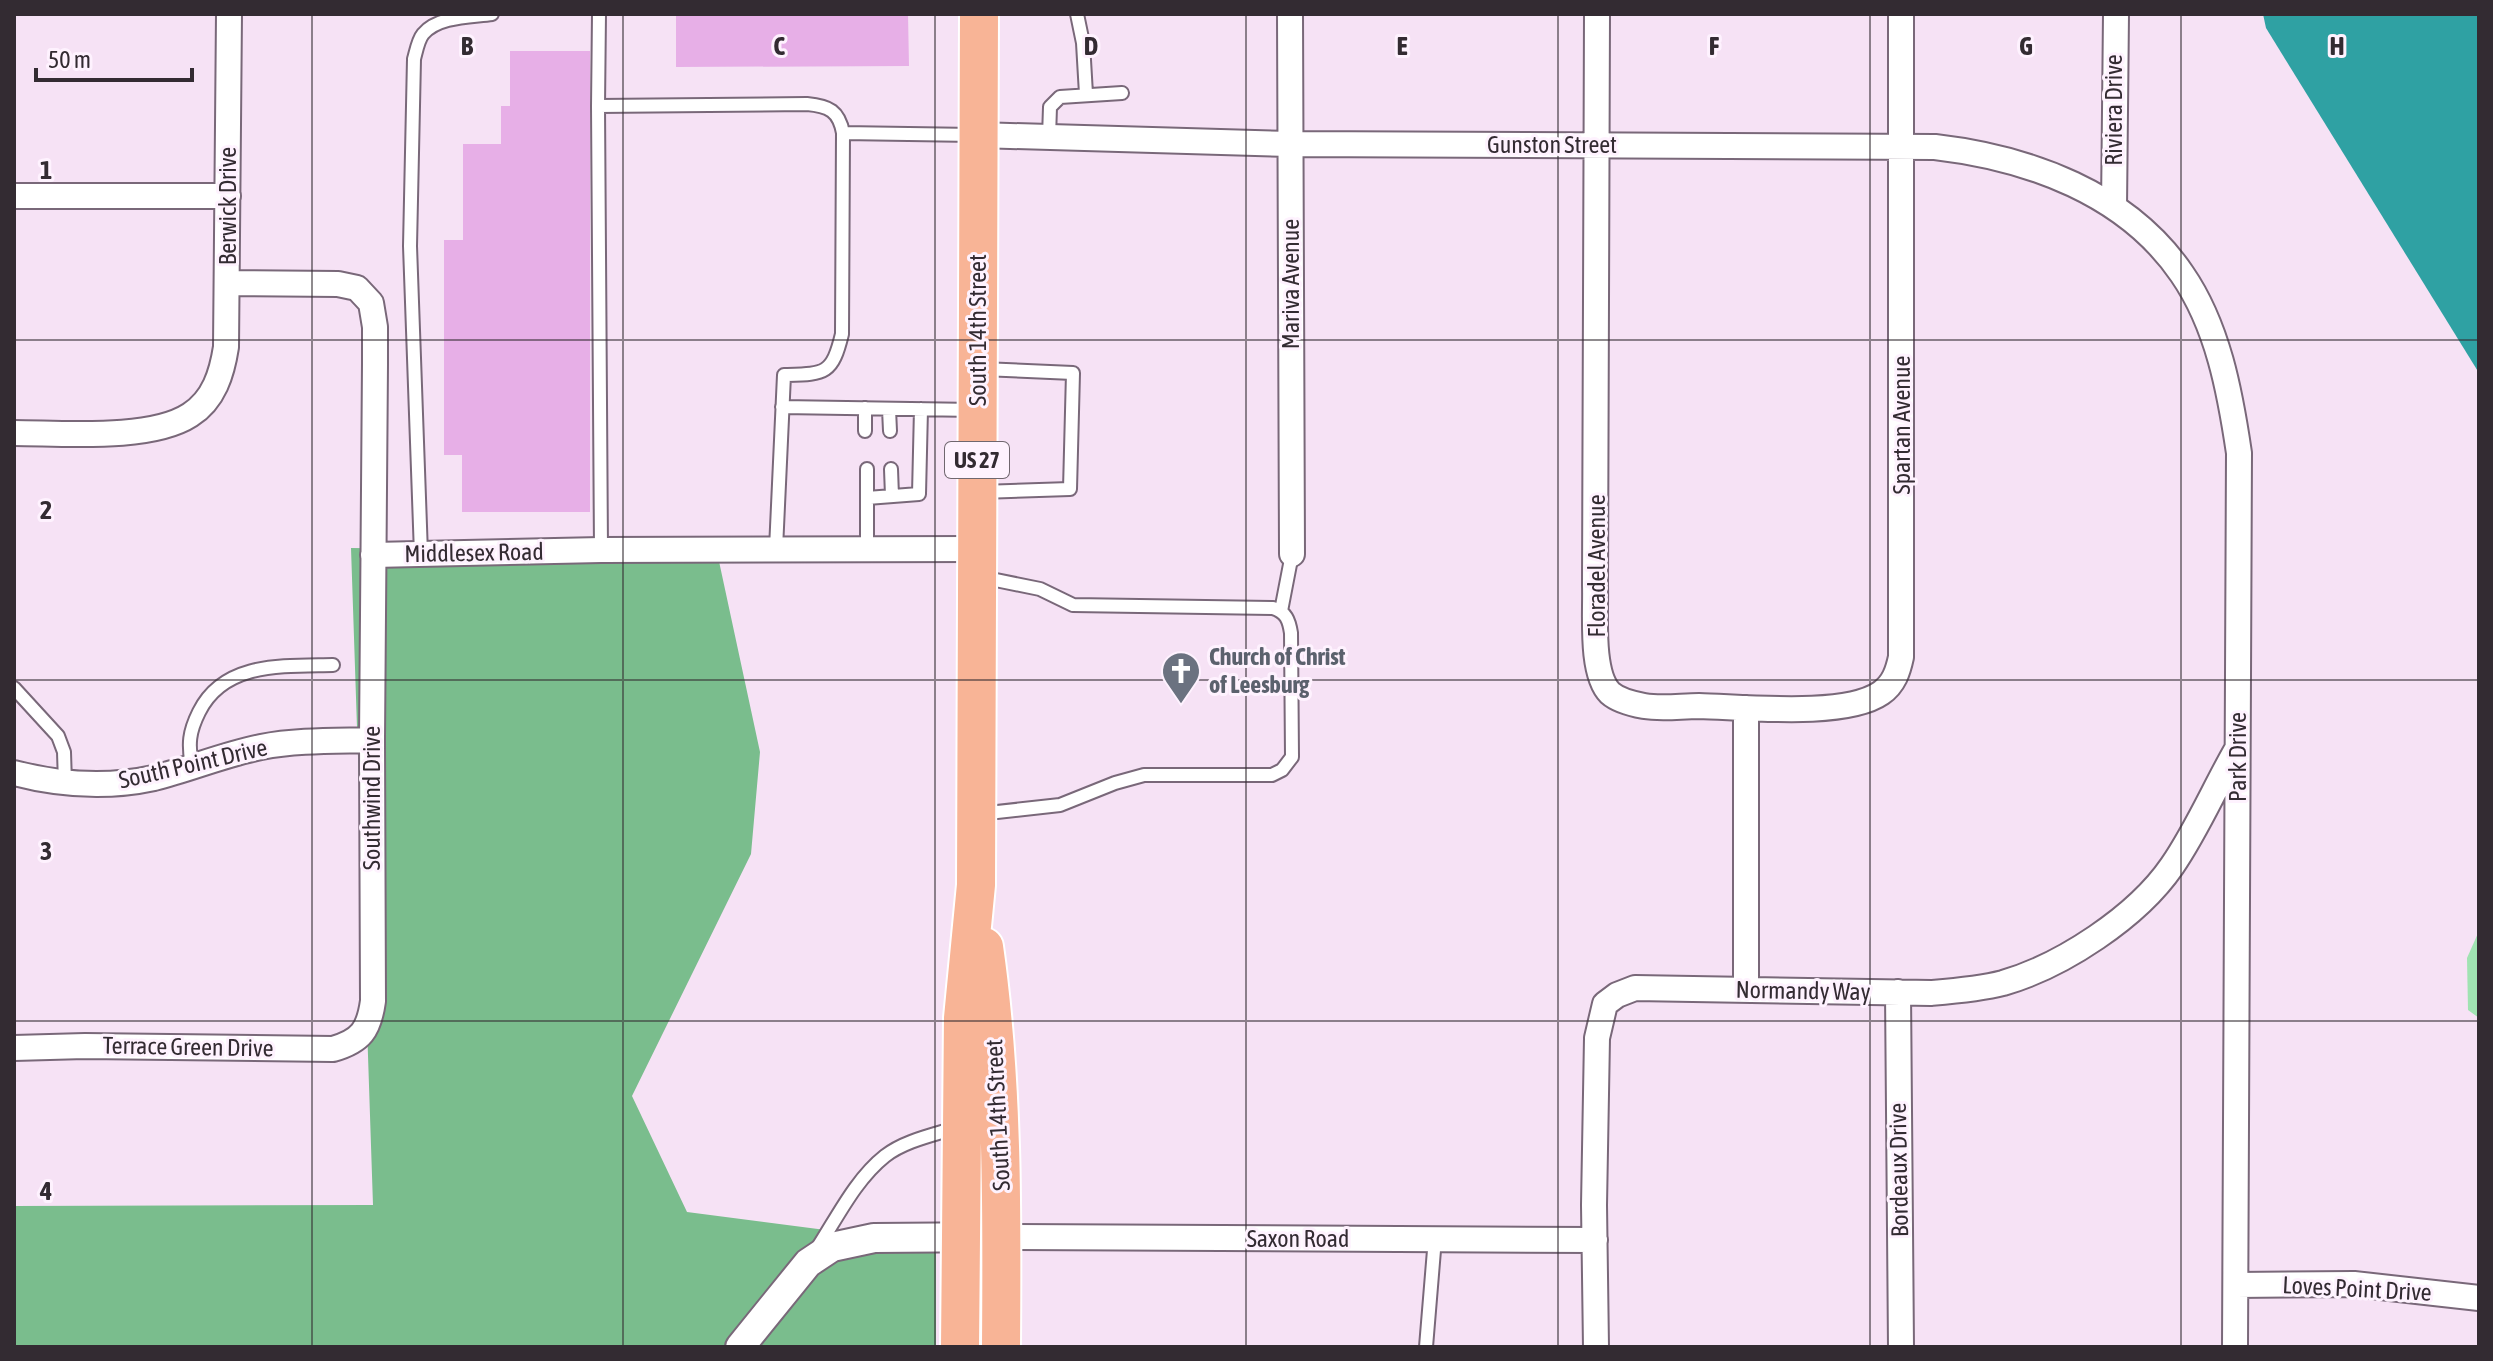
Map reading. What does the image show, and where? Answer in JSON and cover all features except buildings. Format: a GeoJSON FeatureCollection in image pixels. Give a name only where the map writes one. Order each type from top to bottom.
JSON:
{"type":"FeatureCollection","features":[{"type":"Feature","properties":{"kind":"highway","name":"South 14th Street"},"geometry":{"type":"LineString","coordinates":[[960,1347],[963,1018],[976,885],[979,14]]}},
{"type":"Feature","properties":{"kind":"highway","name":"South 14th Street"},"geometry":{"type":"LineString","coordinates":[[976,885],[994,1014],[1002,1164],[1001,1347]]}},
{"type":"Feature","properties":{"kind":"street","name":"Berwick Drive"},"geometry":{"type":"LineString","coordinates":[[14,433],[142,431],[171,425],[192,414],[211,394],[222,373],[228,283],[229,14]]}},
{"type":"Feature","properties":{"kind":"street","name":"Mariva Avenue"},"geometry":{"type":"LineString","coordinates":[[1290,14],[1292,554]]}},
{"type":"Feature","properties":{"kind":"street","name":"Floradel Avenue"},"geometry":{"type":"LineString","coordinates":[[1597,14],[1597,663],[1610,693],[1627,702],[1663,708],[1746,708]]}},
{"type":"Feature","properties":{"kind":"street","name":"Spartan Avenue"},"geometry":{"type":"LineString","coordinates":[[1746,708],[1786,709],[1857,702],[1880,695],[1898,672],[1901,641],[1901,14]]}},
{"type":"Feature","properties":{"kind":"street","name":"Riviera Drive"},"geometry":{"type":"LineString","coordinates":[[2114,207],[2116,14]]}},
{"type":"Feature","properties":{"kind":"street","name":"Gunston Street"},"geometry":{"type":"LineString","coordinates":[[978,135],[1290,144],[1901,147],[1963,150],[2004,159],[2072,183],[2114,207]]}},
{"type":"Feature","properties":{"kind":"street"},"geometry":{"type":"LineString","coordinates":[[14,196],[228,196]]}},
{"type":"Feature","properties":{"kind":"street","name":"Park Drive"},"geometry":{"type":"LineString","coordinates":[[2114,207],[2163,249],[2198,301],[2225,377],[2239,453],[2235,1347]]}},
{"type":"Feature","properties":{"kind":"street","name":"Middlesex Road"},"geometry":{"type":"LineString","coordinates":[[228,283],[338,284],[357,288],[371,303],[375,327],[373,555],[867,548],[977,563]]}},
{"type":"Feature","properties":{"kind":"street","name":"Southwind Drive"},"geometry":{"type":"LineString","coordinates":[[359,1037],[366,1029],[373,1001],[373,555]]}},
{"type":"Feature","properties":{"kind":"street"},"geometry":{"type":"LineString","coordinates":[[1746,708],[1746,990]]}},
{"type":"Feature","properties":{"kind":"street","name":"South Point Drive"},"geometry":{"type":"LineString","coordinates":[[14,773],[65,783],[127,782],[154,778],[275,745],[372,740]]}},
{"type":"Feature","properties":{"kind":"street","name":"Normandy Way"},"geometry":{"type":"LineString","coordinates":[[1596,1347],[1597,1038],[1605,1004],[1635,988],[1898,992],[1966,990],[2004,982],[2041,968],[2099,934],[2148,894],[2172,867],[2238,746]]}},
{"type":"Feature","properties":{"kind":"street","name":"Bordeaux Drive"},"geometry":{"type":"LineString","coordinates":[[1898,992],[1901,1347]]}},
{"type":"Feature","properties":{"kind":"street","name":"Terrace Green Drive"},"geometry":{"type":"LineString","coordinates":[[14,1048],[333,1049],[351,1044],[359,1037]]}},
{"type":"Feature","properties":{"kind":"street"},"geometry":{"type":"LineString","coordinates":[[740,1347],[808,1263],[832,1247],[874,1238],[1002,1237]]}},
{"type":"Feature","properties":{"kind":"street","name":"Saxon Road"},"geometry":{"type":"LineString","coordinates":[[1002,1237],[1595,1240]]}},
{"type":"Feature","properties":{"kind":"street","name":"Loves Point Drive"},"geometry":{"type":"LineString","coordinates":[[2236,1285],[2354,1284],[2479,1298]]}},
{"type":"Feature","properties":{"kind":"lane"},"geometry":{"type":"LineString","coordinates":[[421,554],[410,246],[414,59],[423,34],[437,25],[452,19],[492,14]]}},
{"type":"Feature","properties":{"kind":"lane"},"geometry":{"type":"LineString","coordinates":[[599,14],[601,550]]}},
{"type":"Feature","properties":{"kind":"lane"},"geometry":{"type":"LineString","coordinates":[[1077,14],[1083,43],[1086,94]]}},
{"type":"Feature","properties":{"kind":"lane"},"geometry":{"type":"LineString","coordinates":[[1049,137],[1049,114],[1060,97],[1122,93]]}},
{"type":"Feature","properties":{"kind":"lane"},"geometry":{"type":"LineString","coordinates":[[598,106],[825,105],[835,112],[843,133],[842,334],[835,360],[824,371],[784,375],[776,549]]}},
{"type":"Feature","properties":{"kind":"lane"},"geometry":{"type":"LineString","coordinates":[[843,133],[978,135]]}},
{"type":"Feature","properties":{"kind":"lane"},"geometry":{"type":"LineString","coordinates":[[977,369],[1073,373],[1070,489],[977,492]]}},
{"type":"Feature","properties":{"kind":"lane"},"geometry":{"type":"LineString","coordinates":[[782,407],[977,410]]}},
{"type":"Feature","properties":{"kind":"lane"},"geometry":{"type":"LineString","coordinates":[[865,408],[865,431]]}},
{"type":"Feature","properties":{"kind":"lane"},"geometry":{"type":"LineString","coordinates":[[889,409],[890,431]]}},
{"type":"Feature","properties":{"kind":"lane"},"geometry":{"type":"LineString","coordinates":[[867,498],[919,494],[921,409]]}},
{"type":"Feature","properties":{"kind":"lane"},"geometry":{"type":"LineString","coordinates":[[867,469],[867,548]]}},
{"type":"Feature","properties":{"kind":"lane"},"geometry":{"type":"LineString","coordinates":[[891,469],[892,496]]}},
{"type":"Feature","properties":{"kind":"lane"},"geometry":{"type":"LineString","coordinates":[[1281,611],[1292,554]]}},
{"type":"Feature","properties":{"kind":"lane"},"geometry":{"type":"LineString","coordinates":[[976,814],[1060,805],[1144,775],[1272,775],[1282,770],[1292,757],[1290,623],[1281,611],[1273,608],[1073,605],[977,563]]}},
{"type":"Feature","properties":{"kind":"lane"},"geometry":{"type":"LineString","coordinates":[[192,766],[189,735],[205,701],[220,684],[254,670],[333,665]]}},
{"type":"Feature","properties":{"kind":"lane"},"geometry":{"type":"LineString","coordinates":[[14,688],[58,736],[64,752],[65,783]]}},
{"type":"Feature","properties":{"kind":"lane"},"geometry":{"type":"LineString","coordinates":[[808,1263],[861,1179],[887,1154],[909,1143],[962,1126]]}},
{"type":"Feature","properties":{"kind":"lane"},"geometry":{"type":"LineString","coordinates":[[1426,1347],[1435,1238]]}},
{"type":"Feature","properties":{"kind":"shaded area"},"geometry":{"type":"Polygon","coordinates":[[[2263,14],[2479,14],[2479,373],[2266,28],[2263,14]]]}},
{"type":"Feature","properties":{"kind":"shaded area"},"geometry":{"type":"Polygon","coordinates":[[[351,548],[717,552],[760,752],[751,854],[632,1096],[687,1212],[841,1232],[810,1248],[807,1246],[725,1347],[14,1347],[14,1206],[373,1205],[351,548]]]}},
{"type":"Feature","properties":{"kind":"shaded area"},"geometry":{"type":"Polygon","coordinates":[[[2479,931],[2479,1018],[2468,1010],[2467,958],[2479,931]]]}},
{"type":"Feature","properties":{"kind":"shaded area"},"geometry":{"type":"Polygon","coordinates":[[[936,1250],[936,1347],[755,1347],[809,1279],[836,1259],[870,1251],[936,1250]]]}},
{"type":"Feature","properties":{"kind":"place","name":"Church of Christ of Leesburg"},"geometry":{"type":"Point","coordinates":[1181,705]}}]}
